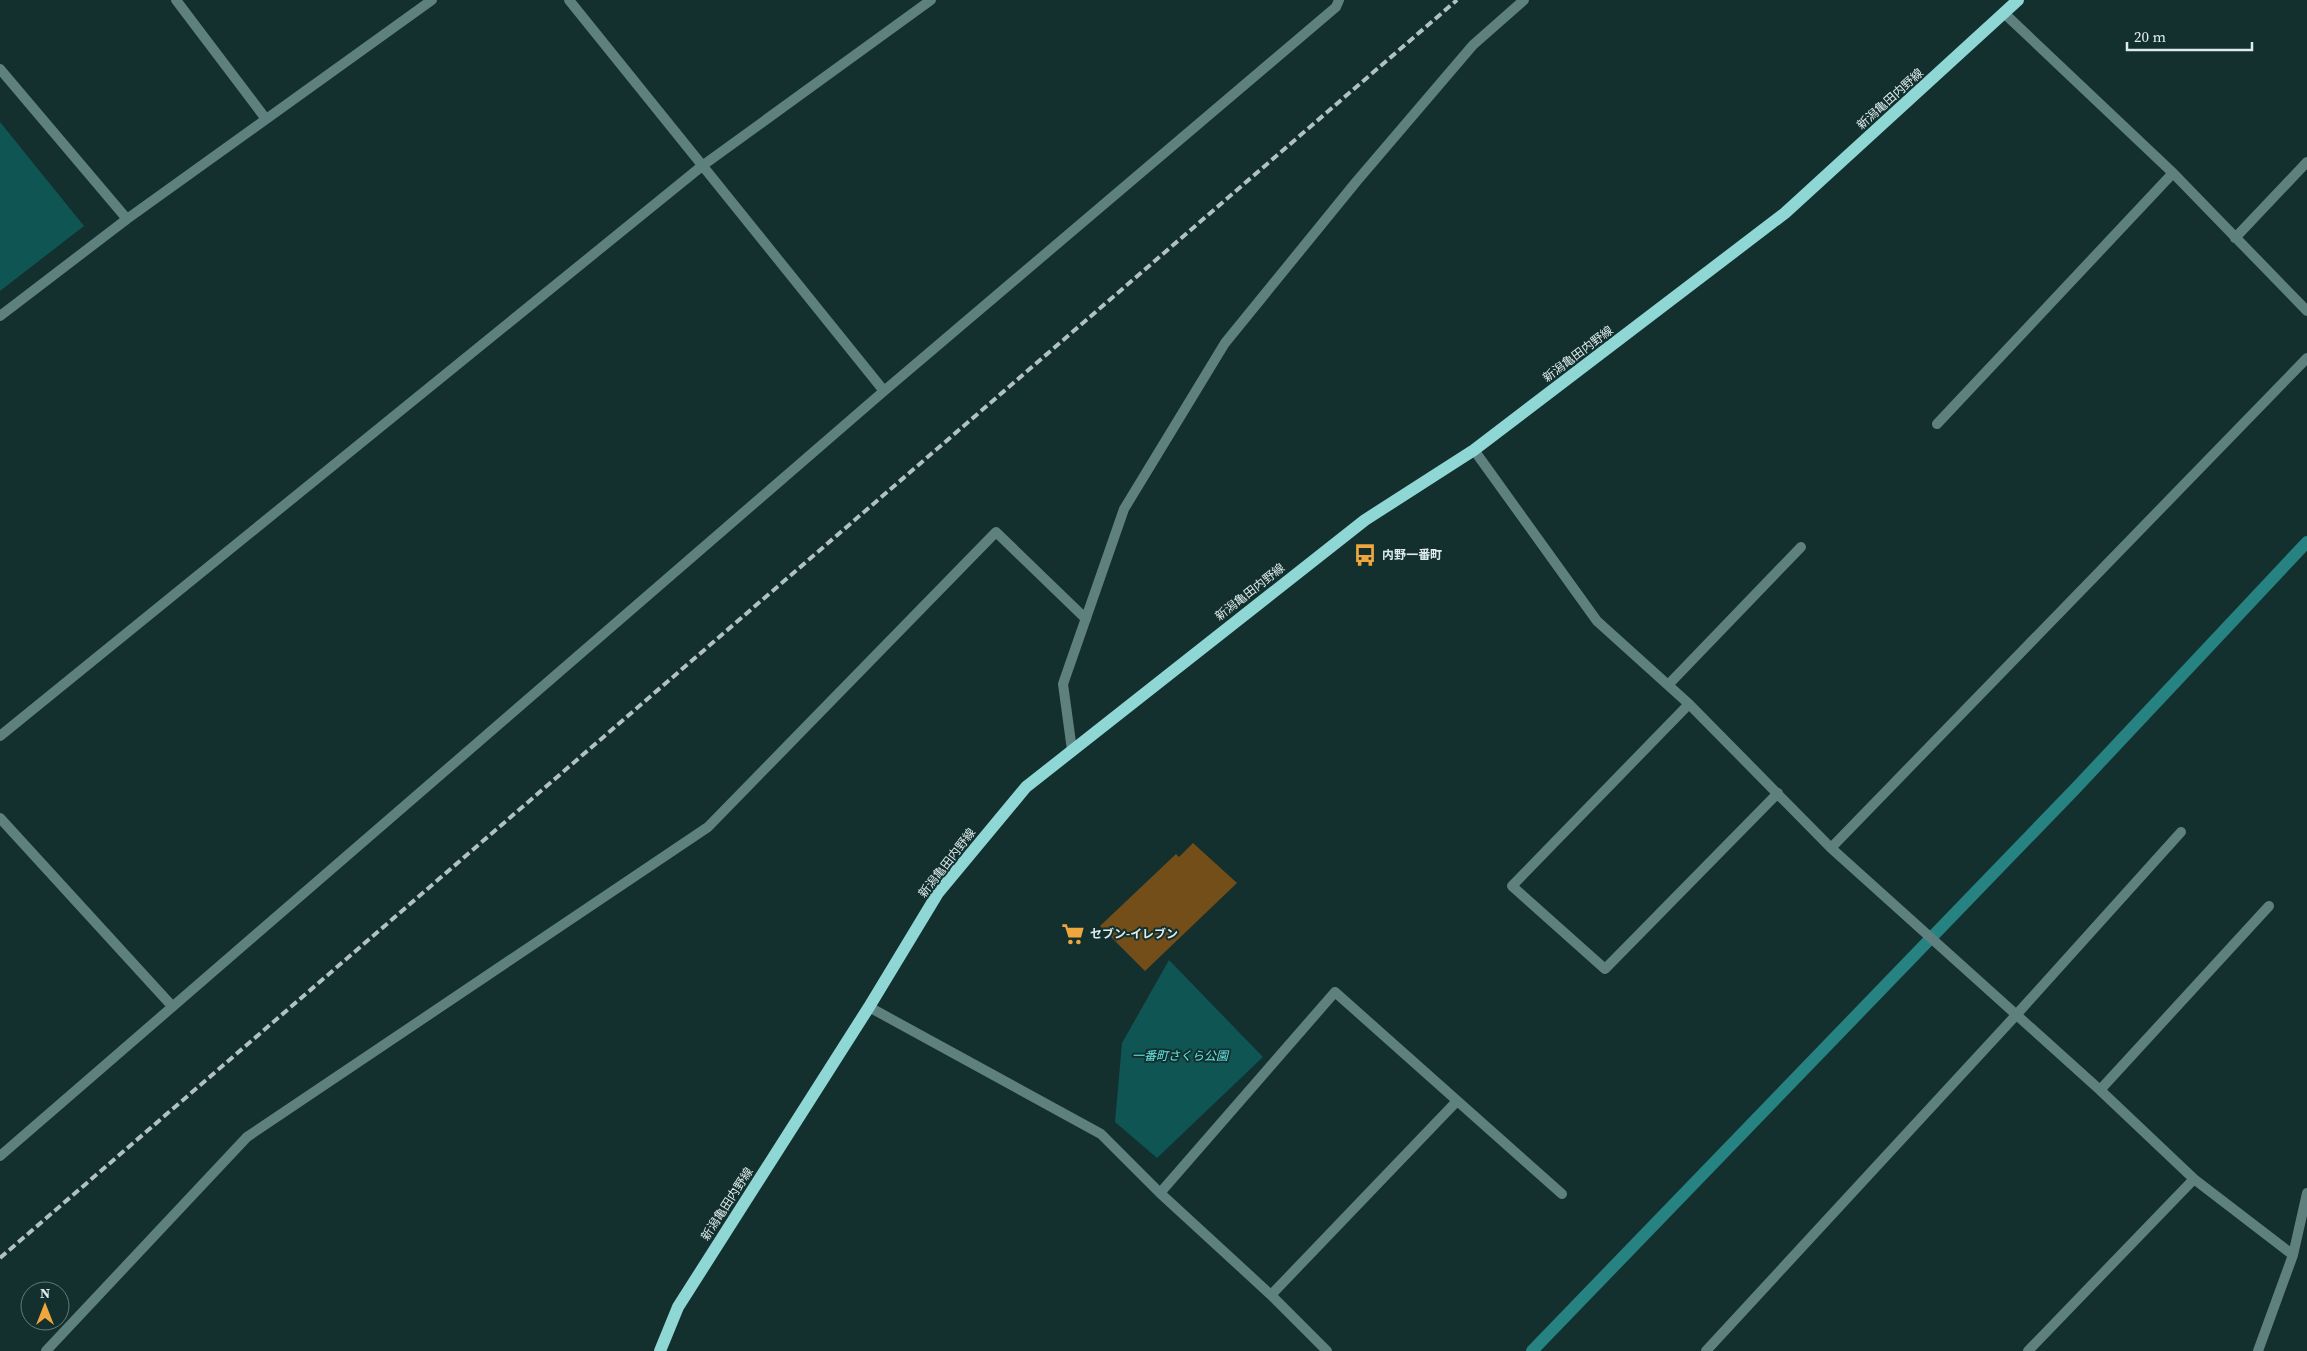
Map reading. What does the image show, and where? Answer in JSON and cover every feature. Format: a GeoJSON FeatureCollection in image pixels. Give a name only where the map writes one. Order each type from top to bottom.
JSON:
{"type":"FeatureCollection","features":[{"type":"Feature","properties":{"kind":"main road","name":"新潟亀田内野線"},"geometry":{"type":"LineString","coordinates":[[660,1351],[678,1307],[869,1006],[938,893],[1026,787],[1365,520],[1474,450],[1785,214],[2018,0]]}},
{"type":"Feature","properties":{"kind":"street"},"geometry":{"type":"LineString","coordinates":[[176,0],[266,119]]}},
{"type":"Feature","properties":{"kind":"street"},"geometry":{"type":"LineString","coordinates":[[0,316],[126,219],[432,0]]}},
{"type":"Feature","properties":{"kind":"street"},"geometry":{"type":"LineString","coordinates":[[569,0],[884,391]]}},
{"type":"Feature","properties":{"kind":"street"},"geometry":{"type":"LineString","coordinates":[[0,736],[702,166],[931,0]]}},
{"type":"Feature","properties":{"kind":"street"},"geometry":{"type":"LineString","coordinates":[[0,1156],[884,391],[1336,7],[1339,0]]}},
{"type":"Feature","properties":{"kind":"street"},"geometry":{"type":"LineString","coordinates":[[1072,750],[1063,684],[1124,509],[1224,344],[1356,182],[1467,53],[1524,0]]}},
{"type":"Feature","properties":{"kind":"street"},"geometry":{"type":"LineString","coordinates":[[2004,14],[2173,173],[2307,311]]}},
{"type":"Feature","properties":{"kind":"street"},"geometry":{"type":"LineString","coordinates":[[0,69],[126,219]]}},
{"type":"Feature","properties":{"kind":"street"},"geometry":{"type":"LineString","coordinates":[[2235,238],[2307,162]]}},
{"type":"Feature","properties":{"kind":"street"},"geometry":{"type":"LineString","coordinates":[[1937,424],[2173,173]]}},
{"type":"Feature","properties":{"kind":"street"},"geometry":{"type":"LineString","coordinates":[[1831,848],[2307,358]]}},
{"type":"Feature","properties":{"kind":"street"},"geometry":{"type":"LineString","coordinates":[[1474,450],[1597,621],[1689,704],[1831,848],[2017,1014],[2194,1179],[2294,1255]]}},
{"type":"Feature","properties":{"kind":"street"},"geometry":{"type":"LineString","coordinates":[[46,1351],[247,1136],[708,827],[996,532],[1086,619]]}},
{"type":"Feature","properties":{"kind":"street"},"geometry":{"type":"LineString","coordinates":[[1668,684],[1801,547]]}},
{"type":"Feature","properties":{"kind":"street"},"geometry":{"type":"LineString","coordinates":[[1689,704],[1512,886],[1606,968],[1778,793]]}},
{"type":"Feature","properties":{"kind":"street"},"geometry":{"type":"LineString","coordinates":[[0,818],[172,1006]]}},
{"type":"Feature","properties":{"kind":"street"},"geometry":{"type":"LineString","coordinates":[[1710,1350],[2017,1014],[2180,832]]}},
{"type":"Feature","properties":{"kind":"street"},"geometry":{"type":"LineString","coordinates":[[2100,1090],[2269,906]]}},
{"type":"Feature","properties":{"kind":"street"},"geometry":{"type":"LineString","coordinates":[[1160,1193],[1335,992],[1562,1194]]}},
{"type":"Feature","properties":{"kind":"street"},"geometry":{"type":"LineString","coordinates":[[869,1006],[1101,1134],[1160,1193],[1270,1295],[1327,1351]]}},
{"type":"Feature","properties":{"kind":"street"},"geometry":{"type":"LineString","coordinates":[[1270,1295],[1457,1101]]}},
{"type":"Feature","properties":{"kind":"street"},"geometry":{"type":"LineString","coordinates":[[2028,1351],[2194,1179]]}},
{"type":"Feature","properties":{"kind":"street"},"geometry":{"type":"LineString","coordinates":[[2258,1351],[2294,1255],[2307,1192]]}},
{"type":"Feature","properties":{"kind":"green space"},"geometry":{"type":"Polygon","coordinates":[[[0,122],[84,226],[0,291],[0,122]]]}},
{"type":"Feature","properties":{"kind":"green space","name":"一番町さくら公園"},"geometry":{"type":"Polygon","coordinates":[[[1169,960],[1263,1057],[1157,1158],[1115,1122],[1122,1043],[1169,960]]]}},
{"type":"Feature","properties":{"kind":"building"},"geometry":{"type":"Polygon","coordinates":[[[1193,843],[1237,883],[1145,971],[1100,926],[1176,854],[1179,857],[1193,843]]]}},
{"type":"Feature","properties":{"kind":"waterway"},"geometry":{"type":"LineString","coordinates":[[1532,1351],[2075,789],[2307,542]]}},
{"type":"Feature","properties":{"kind":"railway"},"geometry":{"type":"LineString","coordinates":[[0,1258],[1457,0]]}},
{"type":"Feature","properties":{"kind":"place","name":"内野一番町"},"geometry":{"type":"Point","coordinates":[1365,555]}},
{"type":"Feature","properties":{"kind":"place","name":"セブン-イレブン"},"geometry":{"type":"Point","coordinates":[1073,934]}}]}
